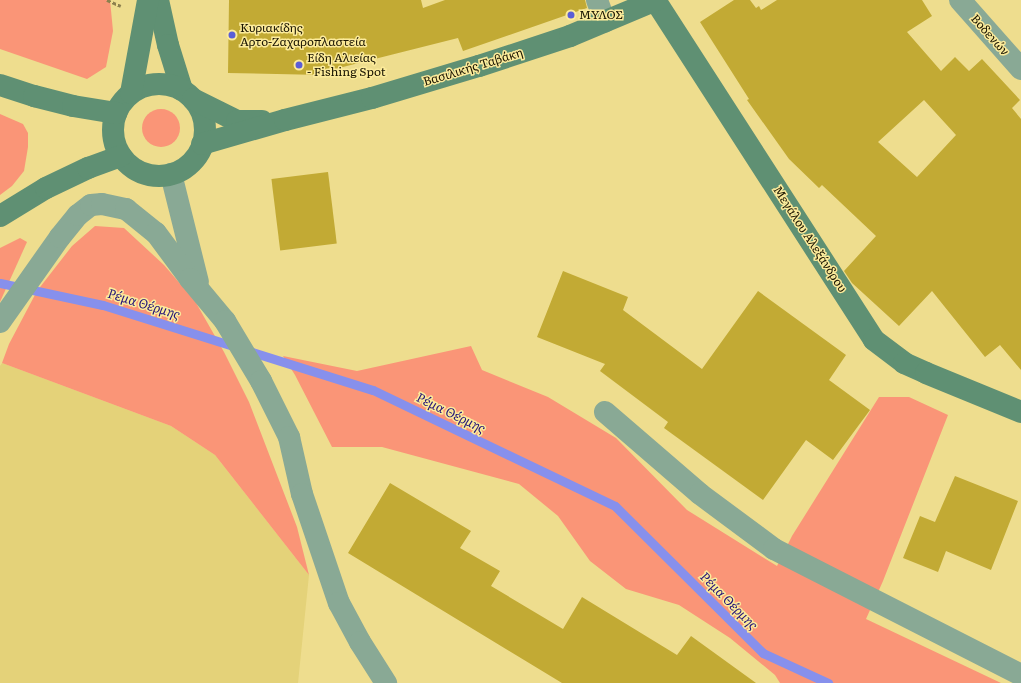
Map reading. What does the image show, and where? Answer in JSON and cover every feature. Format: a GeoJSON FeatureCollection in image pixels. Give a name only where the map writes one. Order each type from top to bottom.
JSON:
{"type":"FeatureCollection","features":[{"type":"Feature","properties":{"kind":"main road"},"geometry":{"type":"LineString","coordinates":[[131,92],[148,0]]}},
{"type":"Feature","properties":{"kind":"main road"},"geometry":{"type":"LineString","coordinates":[[158,0],[168,45],[188,95],[200,109],[204,120],[202,144],[196,157],[185,168],[171,174],[156,176],[142,172],[128,165],[121,156],[113,135],[116,112],[122,101],[131,92],[143,86],[156,84],[170,85],[188,95]]}},
{"type":"Feature","properties":{"kind":"main road","name":"Βασιλικής Ταβάκη"},"geometry":{"type":"LineString","coordinates":[[202,144],[285,120],[372,98],[479,66],[605,22],[655,0]]}},
{"type":"Feature","properties":{"kind":"main road","name":"Μεγάλου Αλεξάνδρου"},"geometry":{"type":"LineString","coordinates":[[655,0],[874,340],[904,362],[926,373],[1021,412]]}},
{"type":"Feature","properties":{"kind":"main road"},"geometry":{"type":"LineString","coordinates":[[0,85],[73,106],[116,112]]}},
{"type":"Feature","properties":{"kind":"main road","name":"Βασιλικής Ταβάκη"},"geometry":{"type":"LineString","coordinates":[[188,95],[237,122],[285,120]]}},
{"type":"Feature","properties":{"kind":"main road"},"geometry":{"type":"LineString","coordinates":[[0,216],[46,188],[88,168],[121,156]]}},
{"type":"Feature","properties":{"kind":"street"},"geometry":{"type":"LineString","coordinates":[[597,0],[605,22]]}},
{"type":"Feature","properties":{"kind":"street","name":"Βοδενών"},"geometry":{"type":"LineString","coordinates":[[960,0],[1021,69]]}},
{"type":"Feature","properties":{"kind":"street"},"geometry":{"type":"LineString","coordinates":[[171,174],[200,291]]}},
{"type":"Feature","properties":{"kind":"street"},"geometry":{"type":"LineString","coordinates":[[0,322],[78,215],[91,206],[102,204],[126,209],[156,233],[225,321],[261,381],[289,436],[302,494],[339,603],[360,642],[386,683]]}},
{"type":"Feature","properties":{"kind":"street"},"geometry":{"type":"LineString","coordinates":[[605,412],[700,494],[774,549],[1021,675]]}},
{"type":"Feature","properties":{"kind":"shaded area"},"geometry":{"type":"Polygon","coordinates":[[[0,0],[110,0],[113,31],[106,67],[87,79],[0,49],[0,0]]]}},
{"type":"Feature","properties":{"kind":"shaded area"},"geometry":{"type":"Polygon","coordinates":[[[161,109],[171,112],[177,118],[180,128],[177,138],[171,144],[161,147],[151,144],[145,138],[142,128],[145,118],[151,112],[161,109]]]}},
{"type":"Feature","properties":{"kind":"shaded area"},"geometry":{"type":"Polygon","coordinates":[[[0,114],[23,124],[28,133],[28,147],[24,171],[12,186],[0,195],[0,114]]]}},
{"type":"Feature","properties":{"kind":"shaded area"},"geometry":{"type":"Polygon","coordinates":[[[95,226],[124,228],[164,265],[195,301],[224,352],[249,402],[297,527],[309,575],[215,455],[171,426],[2,363],[9,344],[37,291],[72,246],[95,226]]]}},
{"type":"Feature","properties":{"kind":"shaded area"},"geometry":{"type":"Polygon","coordinates":[[[20,238],[27,242],[0,302],[0,248],[20,238]]]}},
{"type":"Feature","properties":{"kind":"shaded area"},"geometry":{"type":"Polygon","coordinates":[[[471,346],[482,370],[548,397],[616,438],[687,510],[777,566],[792,536],[879,397],[909,397],[948,415],[883,581],[866,619],[1001,683],[780,683],[775,675],[730,638],[679,605],[626,589],[590,561],[558,516],[519,484],[382,447],[332,447],[295,375],[283,356],[357,371],[471,346]]]}},
{"type":"Feature","properties":{"kind":"shaded area"},"geometry":{"type":"Polygon","coordinates":[[[2,363],[171,426],[215,455],[309,575],[298,683],[0,683],[0,366],[2,363]]]}},
{"type":"Feature","properties":{"kind":"building"},"geometry":{"type":"Polygon","coordinates":[[[229,0],[421,0],[423,8],[445,0],[585,0],[587,8],[463,51],[458,38],[323,72],[322,75],[228,73],[229,0]]]}},
{"type":"Feature","properties":{"kind":"building"},"geometry":{"type":"Polygon","coordinates":[[[734,0],[750,0],[756,8],[759,6],[761,10],[777,0],[922,0],[932,16],[907,32],[941,71],[955,57],[969,71],[982,59],[1020,100],[1012,108],[1021,119],[1021,370],[1000,345],[985,357],[932,291],[899,326],[852,283],[844,271],[876,236],[822,185],[819,188],[789,159],[747,100],[749,99],[700,22],[734,0]],[[924,100],[878,142],[917,177],[956,135],[924,100]]]}},
{"type":"Feature","properties":{"kind":"building"},"geometry":{"type":"Polygon","coordinates":[[[328,172],[337,243],[280,250],[271,179],[328,172]]]}},
{"type":"Feature","properties":{"kind":"building"},"geometry":{"type":"Polygon","coordinates":[[[563,271],[628,297],[623,310],[702,369],[758,291],[846,355],[829,380],[870,410],[833,460],[806,440],[763,500],[664,428],[668,422],[600,371],[605,364],[537,337],[563,271]]]}},
{"type":"Feature","properties":{"kind":"building"},"geometry":{"type":"Polygon","coordinates":[[[955,476],[1018,501],[991,570],[946,551],[938,572],[903,558],[920,516],[935,522],[955,476]]]}},
{"type":"Feature","properties":{"kind":"building"},"geometry":{"type":"Polygon","coordinates":[[[390,483],[471,531],[460,548],[500,571],[491,586],[563,629],[582,597],[677,655],[691,636],[756,683],[562,683],[348,553],[390,483]]]}},
{"type":"Feature","properties":{"kind":"waterway","name":"Ρέμα Θέρμης"},"geometry":{"type":"LineString","coordinates":[[0,283],[103,305],[373,390],[615,506],[763,653],[828,683]]}},
{"type":"Feature","properties":{"kind":"place","name":"ΜΥΛΟΣ"},"geometry":{"type":"Point","coordinates":[571,15]}},
{"type":"Feature","properties":{"kind":"place","name":"Κυριακίδης Αρτο-Ζαχαροπλαστεία"},"geometry":{"type":"Point","coordinates":[232,35]}},
{"type":"Feature","properties":{"kind":"place","name":"Είδη Αλιείας - Fishing Spot"},"geometry":{"type":"Point","coordinates":[299,65]}}]}
